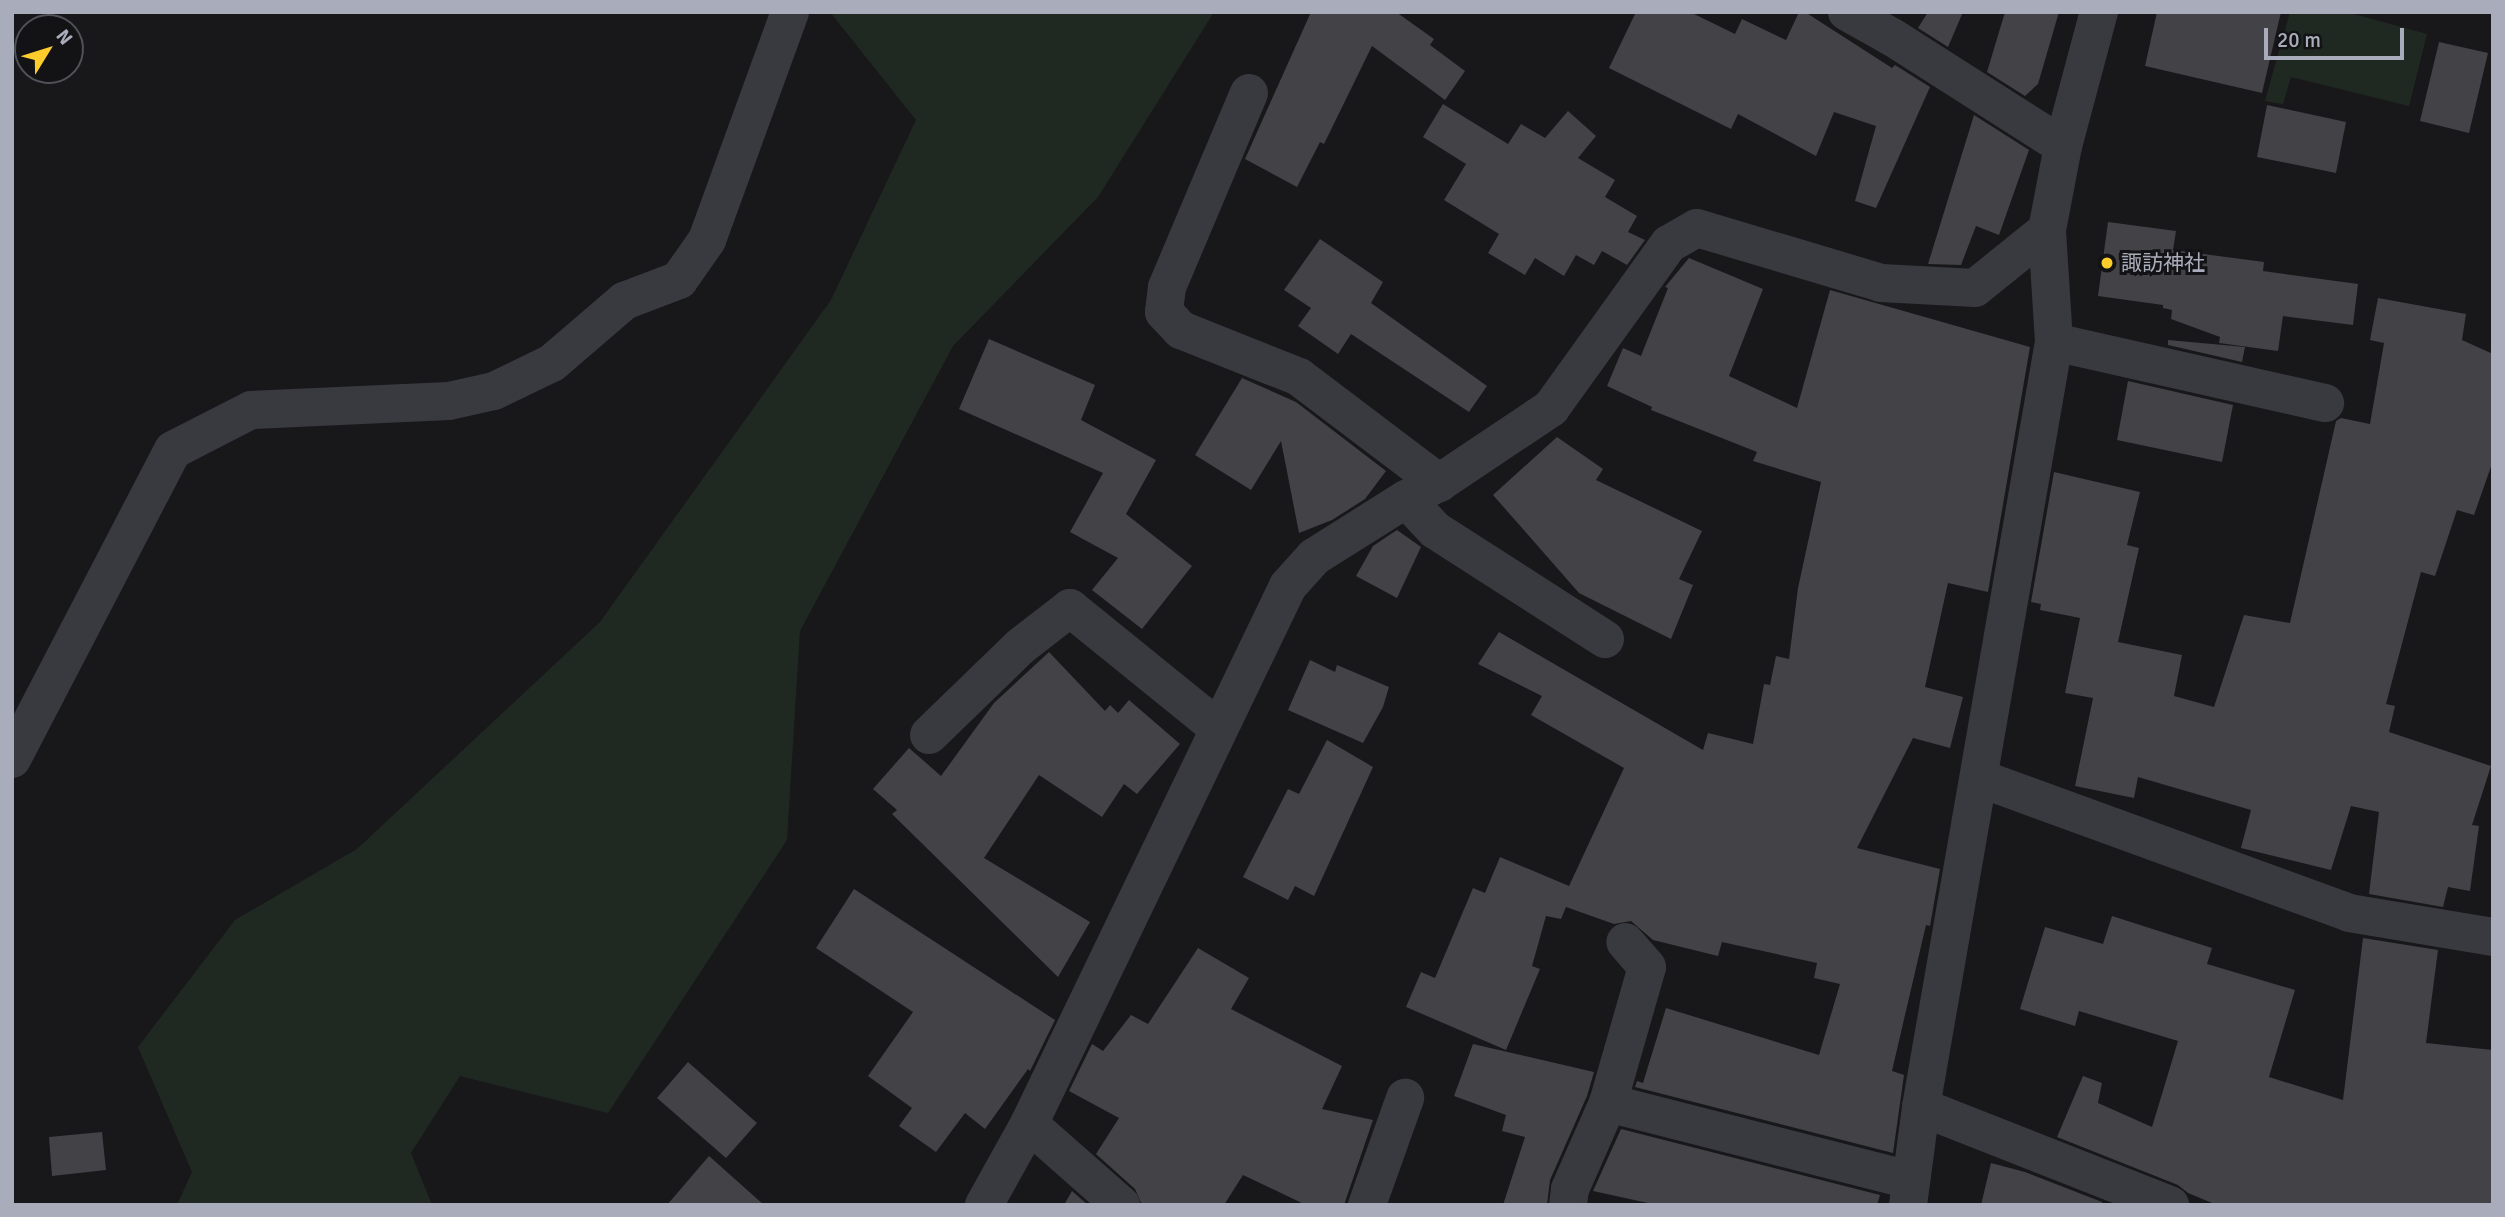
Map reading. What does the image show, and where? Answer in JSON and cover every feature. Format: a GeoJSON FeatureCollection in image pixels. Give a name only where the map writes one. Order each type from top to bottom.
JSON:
{"type":"FeatureCollection","features":[{"type":"Feature","properties":{"kind":"street"},"geometry":{"type":"LineString","coordinates":[[12,759],[173,450],[251,410],[449,401],[494,391],[552,363],[624,301],[679,280],[707,240],[790,12]]}},
{"type":"Feature","properties":{"kind":"street"},"geometry":{"type":"LineString","coordinates":[[1847,12],[1892,37],[2063,146]]}},
{"type":"Feature","properties":{"kind":"street"},"geometry":{"type":"LineString","coordinates":[[1608,1103],[1909,1192],[1921,1108],[2054,342],[2047,230],[2063,146],[2099,12]]}},
{"type":"Feature","properties":{"kind":"street"},"geometry":{"type":"LineString","coordinates":[[1249,93],[1167,287],[1164,313],[1181,330],[1299,377],[1423,491],[1435,530],[1605,639]]}},
{"type":"Feature","properties":{"kind":"street"},"geometry":{"type":"LineString","coordinates":[[984,1205],[1029,1124],[1288,586],[1314,557],[1423,491],[1551,408],[1668,244],[1697,228],[1881,283],[1975,288],[2047,230]]}},
{"type":"Feature","properties":{"kind":"street"},"geometry":{"type":"LineString","coordinates":[[2054,342],[2325,403]]}},
{"type":"Feature","properties":{"kind":"street"},"geometry":{"type":"LineString","coordinates":[[929,736],[1021,646],[1070,608],[1218,728]]}},
{"type":"Feature","properties":{"kind":"street"},"geometry":{"type":"LineString","coordinates":[[1979,778],[2349,913],[2493,937]]}},
{"type":"Feature","properties":{"kind":"street"},"geometry":{"type":"LineString","coordinates":[[1568,1205],[1570,1189],[1608,1103],[1647,967],[1625,942]]}},
{"type":"Feature","properties":{"kind":"street"},"geometry":{"type":"LineString","coordinates":[[1367,1205],[1405,1098]]}},
{"type":"Feature","properties":{"kind":"street"},"geometry":{"type":"LineString","coordinates":[[1921,1108],[2169,1205]]}},
{"type":"Feature","properties":{"kind":"street"},"geometry":{"type":"LineString","coordinates":[[1029,1124],[1121,1205]]}},
{"type":"Feature","properties":{"kind":"shaded area"},"geometry":{"type":"Polygon","coordinates":[[[830,12],[1214,12],[1098,197],[953,346],[800,631],[787,840],[608,1113],[460,1076],[411,1153],[432,1205],[177,1205],[192,1172],[138,1047],[235,920],[357,849],[600,622],[831,300],[916,120],[830,12]]]}},
{"type":"Feature","properties":{"kind":"shaded area"},"geometry":{"type":"Polygon","coordinates":[[[2290,12],[2346,12],[2427,34],[2409,106],[2291,77],[2283,104],[2265,101],[2290,12]]]}},
{"type":"Feature","properties":{"kind":"building"},"geometry":{"type":"Polygon","coordinates":[[[1311,12],[1396,12],[1434,39],[1430,45],[1465,71],[1445,100],[1372,46],[1324,144],[1320,142],[1297,187],[1245,159],[1311,12]]]}},
{"type":"Feature","properties":{"kind":"building"},"geometry":{"type":"Polygon","coordinates":[[[1636,12],[1690,12],[1735,34],[1742,19],[1786,40],[1799,12],[1805,12],[1892,68],[1895,65],[1930,87],[1876,208],[1855,201],[1876,126],[1834,112],[1816,156],[1738,114],[1731,129],[1609,68],[1636,12]]]}},
{"type":"Feature","properties":{"kind":"building"},"geometry":{"type":"Polygon","coordinates":[[[1928,12],[1963,12],[1948,47],[1918,28],[1928,12]]]}},
{"type":"Feature","properties":{"kind":"building"},"geometry":{"type":"Polygon","coordinates":[[[2005,12],[2059,12],[2038,84],[2025,96],[1987,72],[2005,12]]]}},
{"type":"Feature","properties":{"kind":"building"},"geometry":{"type":"Polygon","coordinates":[[[2157,12],[2281,12],[2262,93],[2145,66],[2157,12]]]}},
{"type":"Feature","properties":{"kind":"building"},"geometry":{"type":"Polygon","coordinates":[[[2439,42],[2488,53],[2469,133],[2420,121],[2439,42]]]}},
{"type":"Feature","properties":{"kind":"building"},"geometry":{"type":"Polygon","coordinates":[[[1443,104],[1508,144],[1521,124],[1545,138],[1568,111],[1596,136],[1578,158],[1615,180],[1605,197],[1637,216],[1628,232],[1645,240],[1627,265],[1602,251],[1594,265],[1576,255],[1564,276],[1535,258],[1525,275],[1488,253],[1499,234],[1444,200],[1466,164],[1423,137],[1443,104]]]}},
{"type":"Feature","properties":{"kind":"building"},"geometry":{"type":"Polygon","coordinates":[[[2267,105],[2346,122],[2336,173],[2257,157],[2267,105]]]}},
{"type":"Feature","properties":{"kind":"building"},"geometry":{"type":"Polygon","coordinates":[[[1974,115],[2029,150],[1999,235],[1976,226],[1961,265],[1928,264],[1974,115]]]}},
{"type":"Feature","properties":{"kind":"building"},"geometry":{"type":"Polygon","coordinates":[[[2108,222],[2176,231],[2173,250],[2264,262],[2263,271],[2358,284],[2353,325],[2283,316],[2278,351],[2219,343],[2220,337],[2171,319],[2172,310],[2163,308],[2163,305],[2098,296],[2108,222]]]}},
{"type":"Feature","properties":{"kind":"building"},"geometry":{"type":"Polygon","coordinates":[[[1320,239],[1383,282],[1371,303],[1487,386],[1469,412],[1351,334],[1338,354],[1298,326],[1311,308],[1284,290],[1320,239]]]}},
{"type":"Feature","properties":{"kind":"building"},"geometry":{"type":"Polygon","coordinates":[[[1689,258],[1763,289],[1729,376],[1797,408],[1830,290],[2030,347],[1988,592],[1948,583],[1925,687],[1963,697],[1950,748],[1913,738],[1857,848],[1940,869],[1930,926],[1926,925],[1892,1071],[1904,1075],[1893,1153],[1635,1087],[1637,1081],[1643,1083],[1666,1008],[1819,1055],[1840,984],[1814,978],[1817,963],[1722,942],[1718,956],[1653,940],[1631,921],[1614,924],[1566,907],[1561,919],[1546,916],[1532,966],[1540,969],[1506,1050],[1406,1007],[1421,972],[1435,978],[1473,888],[1485,893],[1500,857],[1569,886],[1624,768],[1531,715],[1542,696],[1478,664],[1499,632],[1703,750],[1708,733],[1753,744],[1764,684],[1770,685],[1776,656],[1789,659],[1798,588],[1821,482],[1753,461],[1757,452],[1651,410],[1652,407],[1607,386],[1623,348],[1641,356],[1668,288],[1665,287],[1689,258]]]}},
{"type":"Feature","properties":{"kind":"building"},"geometry":{"type":"Polygon","coordinates":[[[2378,298],[2466,314],[2462,340],[2493,354],[2493,461],[2474,515],[2457,510],[2435,576],[2421,572],[2386,704],[2395,706],[2389,732],[2491,766],[2472,825],[2479,826],[2470,891],[2448,887],[2443,907],[2369,894],[2379,812],[2351,806],[2331,870],[2241,848],[2251,810],[2138,777],[2134,798],[2075,786],[2093,698],[2065,693],[2080,618],[2040,610],[2041,604],[2031,602],[2054,472],[2140,492],[2127,545],[2139,548],[2118,642],[2182,655],[2174,696],[2214,707],[2244,615],[2290,623],[2336,421],[2341,418],[2370,424],[2384,343],[2370,340],[2378,298]]]}},
{"type":"Feature","properties":{"kind":"building"},"geometry":{"type":"Polygon","coordinates":[[[989,339],[1095,385],[1081,420],[1156,460],[1126,514],[1192,566],[1142,629],[1092,590],[1118,558],[1070,532],[1103,473],[959,409],[989,339]]]}},
{"type":"Feature","properties":{"kind":"building"},"geometry":{"type":"Polygon","coordinates":[[[2168,340],[2245,347],[2242,362],[2168,345],[2168,340]]]}},
{"type":"Feature","properties":{"kind":"building"},"geometry":{"type":"Polygon","coordinates":[[[1242,378],[1296,402],[1386,471],[1365,499],[1332,520],[1299,533],[1281,441],[1251,490],[1195,455],[1242,378]]]}},
{"type":"Feature","properties":{"kind":"building"},"geometry":{"type":"Polygon","coordinates":[[[2128,381],[2233,405],[2222,462],[2117,440],[2128,381]]]}},
{"type":"Feature","properties":{"kind":"building"},"geometry":{"type":"Polygon","coordinates":[[[1557,437],[1603,469],[1596,480],[1702,531],[1679,579],[1693,585],[1671,639],[1579,593],[1493,495],[1557,437]]]}},
{"type":"Feature","properties":{"kind":"building"},"geometry":{"type":"Polygon","coordinates":[[[1397,530],[1421,547],[1397,598],[1356,576],[1373,546],[1397,530]]]}},
{"type":"Feature","properties":{"kind":"building"},"geometry":{"type":"Polygon","coordinates":[[[1049,652],[1105,711],[1110,705],[1118,713],[1129,700],[1180,744],[1137,794],[1124,784],[1102,817],[1039,775],[984,858],[1090,922],[1058,977],[892,814],[897,810],[873,789],[909,748],[941,776],[994,703],[1049,652]]]}},
{"type":"Feature","properties":{"kind":"building"},"geometry":{"type":"Polygon","coordinates":[[[1310,660],[1335,672],[1337,665],[1389,687],[1383,707],[1363,743],[1288,710],[1310,660]]]}},
{"type":"Feature","properties":{"kind":"building"},"geometry":{"type":"Polygon","coordinates":[[[1327,740],[1373,767],[1314,896],[1295,886],[1288,900],[1243,877],[1288,789],[1299,794],[1327,740]]]}},
{"type":"Feature","properties":{"kind":"building"},"geometry":{"type":"Polygon","coordinates":[[[854,889],[1055,1020],[1030,1071],[1028,1069],[985,1129],[965,1113],[936,1152],[899,1126],[912,1108],[868,1076],[913,1012],[816,948],[854,889]]]}},
{"type":"Feature","properties":{"kind":"building"},"geometry":{"type":"Polygon","coordinates":[[[2112,916],[2212,948],[2207,964],[2295,990],[2269,1077],[2343,1100],[2363,938],[2438,950],[2426,1043],[2493,1050],[2493,1205],[2217,1205],[2188,1193],[2178,1185],[2057,1137],[2083,1076],[2102,1083],[2098,1103],[2152,1127],[2178,1041],[2079,1011],[2075,1026],[2020,1009],[2045,927],[2103,944],[2112,916]]]}},
{"type":"Feature","properties":{"kind":"building"},"geometry":{"type":"Polygon","coordinates":[[[1198,948],[1249,978],[1231,1009],[1342,1066],[1322,1109],[1373,1120],[1344,1205],[1306,1205],[1243,1175],[1224,1205],[1142,1205],[1135,1189],[1096,1154],[1119,1118],[1069,1091],[1092,1044],[1103,1051],[1131,1015],[1148,1024],[1198,948]]]}},
{"type":"Feature","properties":{"kind":"building"},"geometry":{"type":"Polygon","coordinates":[[[1473,1044],[1594,1072],[1587,1096],[1550,1180],[1547,1205],[1503,1205],[1525,1137],[1502,1131],[1506,1115],[1454,1096],[1473,1044]]]}},
{"type":"Feature","properties":{"kind":"building"},"geometry":{"type":"Polygon","coordinates":[[[688,1062],[757,1123],[726,1158],[657,1098],[688,1062]]]}},
{"type":"Feature","properties":{"kind":"building"},"geometry":{"type":"Polygon","coordinates":[[[1621,1129],[1880,1195],[1877,1205],[1657,1205],[1593,1191],[1621,1129]]]}},
{"type":"Feature","properties":{"kind":"building"},"geometry":{"type":"Polygon","coordinates":[[[102,1132],[106,1170],[52,1176],[49,1137],[102,1132]]]}},
{"type":"Feature","properties":{"kind":"building"},"geometry":{"type":"Polygon","coordinates":[[[709,1156],[764,1205],[667,1205],[709,1156]]]}},
{"type":"Feature","properties":{"kind":"building"},"geometry":{"type":"Polygon","coordinates":[[[1991,1163],[2025,1172],[2102,1202],[2102,1205],[1981,1205],[1991,1163]]]}},
{"type":"Feature","properties":{"kind":"building"},"geometry":{"type":"Polygon","coordinates":[[[1072,1191],[1088,1205],[1064,1205],[1072,1191]]]}},
{"type":"Feature","properties":{"kind":"place","name":"諏訪神社"},"geometry":{"type":"Point","coordinates":[2107,263]}}]}
